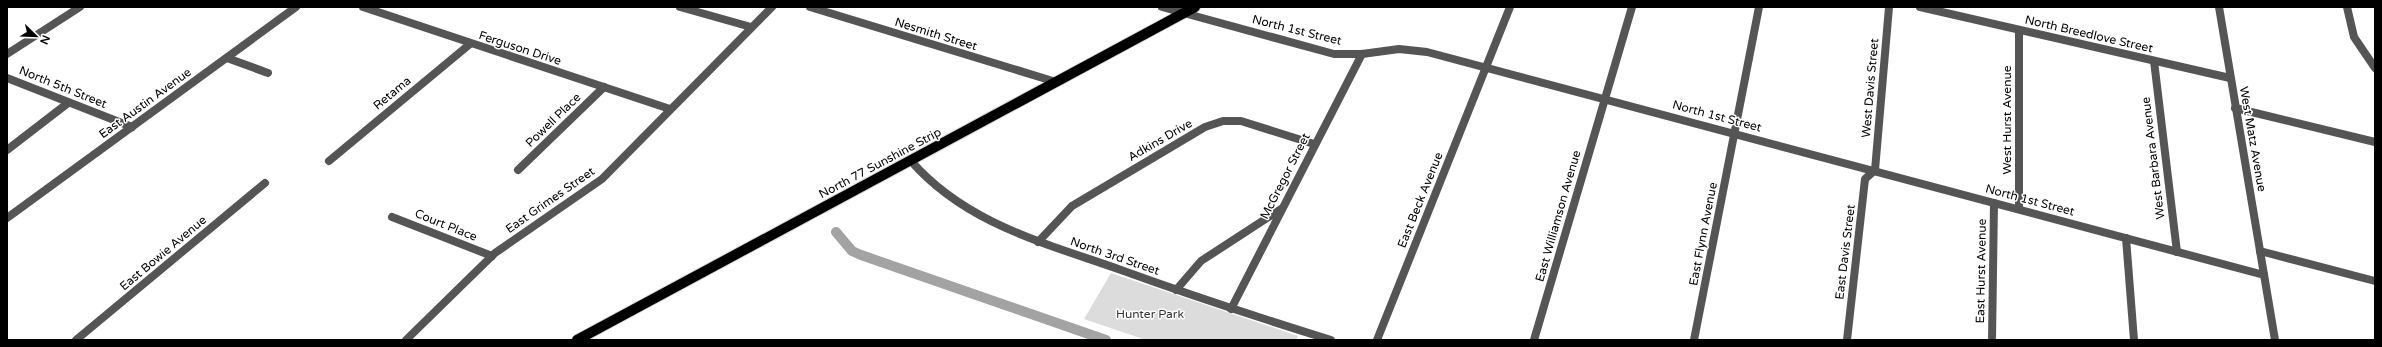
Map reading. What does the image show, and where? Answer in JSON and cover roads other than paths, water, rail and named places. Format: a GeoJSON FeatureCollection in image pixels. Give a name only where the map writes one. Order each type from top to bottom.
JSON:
{"type":"FeatureCollection","features":[{"type":"Feature","properties":{"kind":"main road","name":"North 77 Sunshine Strip"},"geometry":{"type":"LineString","coordinates":[[577,340],[1194,7]]}},
{"type":"Feature","properties":{"kind":"street"},"geometry":{"type":"LineString","coordinates":[[7,54],[80,7]]}},
{"type":"Feature","properties":{"kind":"street","name":"East Austin Avenue"},"geometry":{"type":"LineString","coordinates":[[7,218],[296,7]]}},
{"type":"Feature","properties":{"kind":"street","name":"Ferguson Drive"},"geometry":{"type":"LineString","coordinates":[[363,7],[470,44],[670,109]]}},
{"type":"Feature","properties":{"kind":"street"},"geometry":{"type":"LineString","coordinates":[[680,7],[697,9],[752,28]]}},
{"type":"Feature","properties":{"kind":"street","name":"East Grimes Street"},"geometry":{"type":"LineString","coordinates":[[406,340],[492,256],[602,179],[772,7]]}},
{"type":"Feature","properties":{"kind":"street","name":"Nesmith Street"},"geometry":{"type":"LineString","coordinates":[[810,7],[1056,82]]}},
{"type":"Feature","properties":{"kind":"street","name":"North 1st Street"},"geometry":{"type":"LineString","coordinates":[[1162,7],[1334,54],[1362,54],[1390,49],[1412,50],[1735,133],[2264,275]]}},
{"type":"Feature","properties":{"kind":"street","name":"East Beck Avenue"},"geometry":{"type":"LineString","coordinates":[[1377,340],[1510,7]]}},
{"type":"Feature","properties":{"kind":"street","name":"East Williamson Avenue"},"geometry":{"type":"LineString","coordinates":[[1534,340],[1632,7]]}},
{"type":"Feature","properties":{"kind":"street","name":"East Flynn Avenue"},"geometry":{"type":"LineString","coordinates":[[1694,340],[1759,7]]}},
{"type":"Feature","properties":{"kind":"street","name":"West Davis Street"},"geometry":{"type":"LineString","coordinates":[[1875,170],[1888,7]]}},
{"type":"Feature","properties":{"kind":"street","name":"North Breedlove Street"},"geometry":{"type":"LineString","coordinates":[[1920,7],[2230,78]]}},
{"type":"Feature","properties":{"kind":"street","name":"West Matz Avenue"},"geometry":{"type":"LineString","coordinates":[[2219,7],[2275,340]]}},
{"type":"Feature","properties":{"kind":"street"},"geometry":{"type":"LineString","coordinates":[[2347,7],[2354,37],[2375,68]]}},
{"type":"Feature","properties":{"kind":"street","name":"West Hurst Avenue"},"geometry":{"type":"LineString","coordinates":[[2019,30],[2019,209]]}},
{"type":"Feature","properties":{"kind":"street","name":"Retama"},"geometry":{"type":"LineString","coordinates":[[329,161],[470,44]]}},
{"type":"Feature","properties":{"kind":"street","name":"McGregor Street"},"geometry":{"type":"LineString","coordinates":[[1231,309],[1314,144],[1362,54]]}},
{"type":"Feature","properties":{"kind":"street"},"geometry":{"type":"LineString","coordinates":[[227,58],[268,73]]}},
{"type":"Feature","properties":{"kind":"street","name":"West Barbara Avenue"},"geometry":{"type":"LineString","coordinates":[[2154,61],[2177,252]]}},
{"type":"Feature","properties":{"kind":"street","name":"North 5th Street"},"geometry":{"type":"LineString","coordinates":[[7,78],[132,127]]}},
{"type":"Feature","properties":{"kind":"street","name":"Powell Place"},"geometry":{"type":"LineString","coordinates":[[518,170],[604,87]]}},
{"type":"Feature","properties":{"kind":"street"},"geometry":{"type":"LineString","coordinates":[[7,150],[68,102]]}},
{"type":"Feature","properties":{"kind":"street"},"geometry":{"type":"LineString","coordinates":[[2235,108],[2375,142]]}},
{"type":"Feature","properties":{"kind":"street","name":"Adkins Drive"},"geometry":{"type":"LineString","coordinates":[[1038,242],[1054,222],[1072,206],[1205,127],[1223,120],[1241,121],[1314,144]]}},
{"type":"Feature","properties":{"kind":"street","name":"North 3rd Street"},"geometry":{"type":"LineString","coordinates":[[911,161],[928,182],[972,214],[1038,242],[1231,309],[1331,340]]}},
{"type":"Feature","properties":{"kind":"street","name":"East Davis Street"},"geometry":{"type":"LineString","coordinates":[[1847,340],[1866,179],[1875,170]]}},
{"type":"Feature","properties":{"kind":"street","name":"East Bowie Avenue"},"geometry":{"type":"LineString","coordinates":[[76,340],[265,183]]}},
{"type":"Feature","properties":{"kind":"street","name":"East Hurst Avenue"},"geometry":{"type":"LineString","coordinates":[[1992,340],[1994,203]]}},
{"type":"Feature","properties":{"kind":"street"},"geometry":{"type":"LineString","coordinates":[[1176,290],[1201,261],[1237,240],[1281,209]]}},
{"type":"Feature","properties":{"kind":"street","name":"Court Place"},"geometry":{"type":"LineString","coordinates":[[392,217],[492,256]]}},
{"type":"Feature","properties":{"kind":"street"},"geometry":{"type":"LineString","coordinates":[[2126,238],[2134,340]]}},
{"type":"Feature","properties":{"kind":"street"},"geometry":{"type":"LineString","coordinates":[[2260,251],[2375,281]]}},
{"type":"Feature","properties":{"kind":"waterway"},"geometry":{"type":"LineString","coordinates":[[836,232],[852,251],[861,255],[1106,340]]}},
{"type":"Feature","properties":{"kind":"park label","name":"Hunter Park"},"geometry":{"type":"Point","coordinates":[1150,314]}}]}
